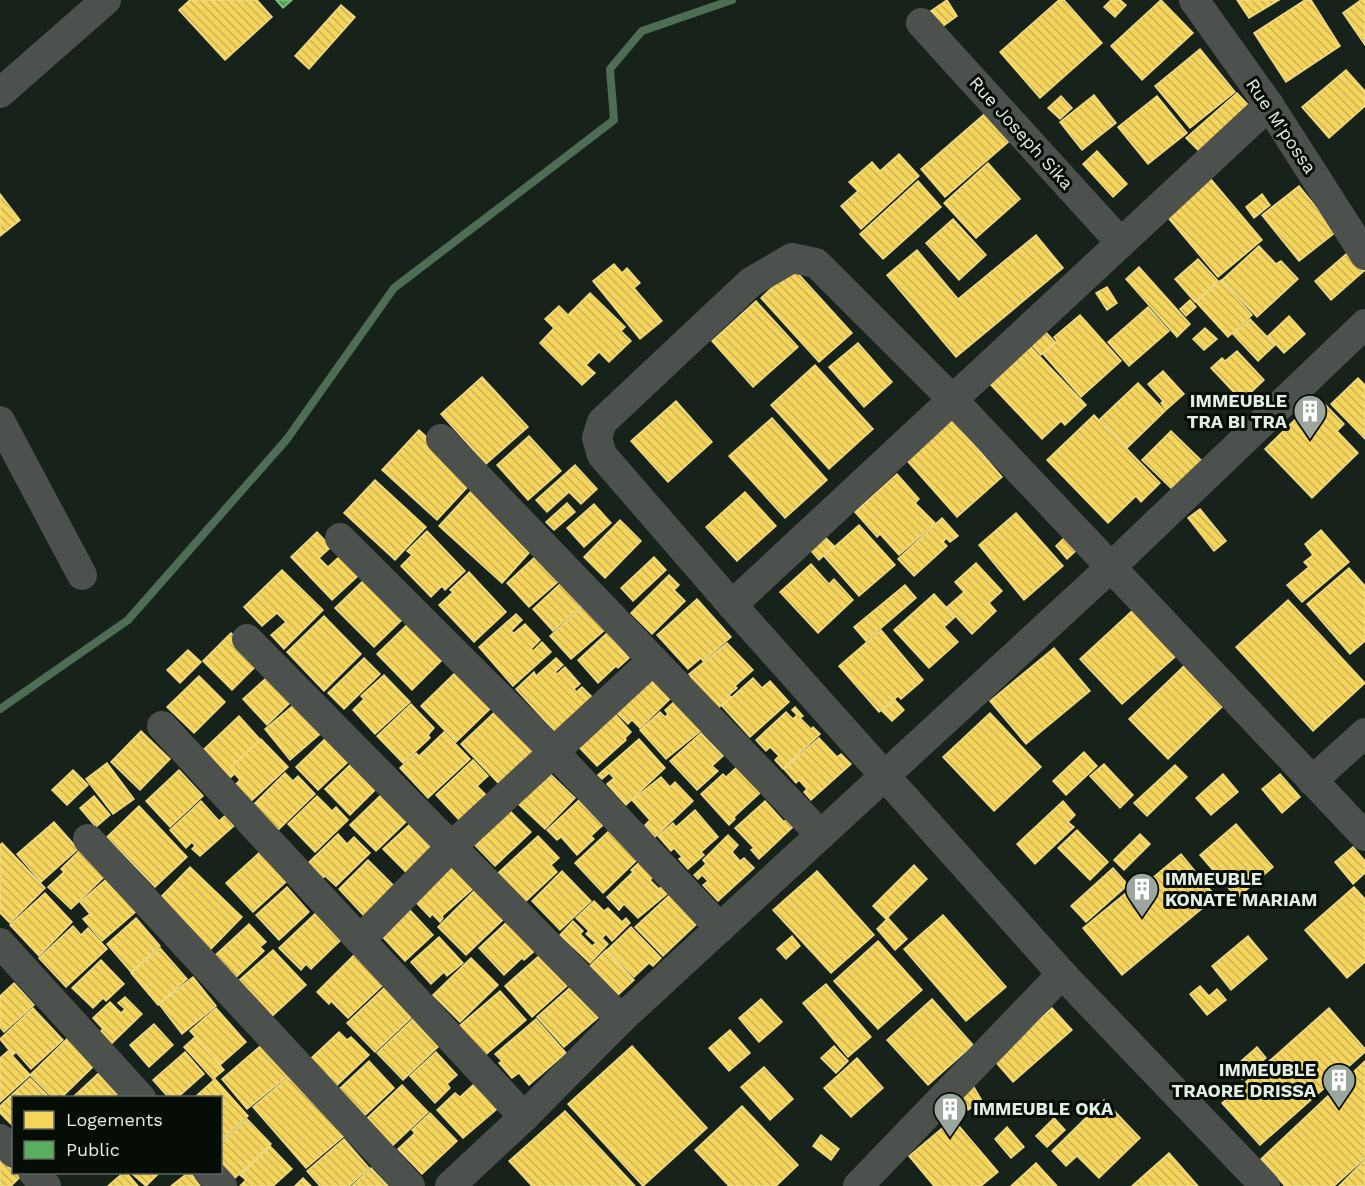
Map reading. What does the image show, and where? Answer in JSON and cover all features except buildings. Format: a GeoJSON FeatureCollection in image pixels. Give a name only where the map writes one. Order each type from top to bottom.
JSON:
{"type":"FeatureCollection","features":[{"type":"Feature","properties":{"kind":"street"},"geometry":{"type":"LineString","coordinates":[[0,93],[106,0]]}},
{"type":"Feature","properties":{"kind":"street","name":"Rue M'possa"},"geometry":{"type":"LineString","coordinates":[[1194,0],[1269,105],[1365,255]]}},
{"type":"Feature","properties":{"kind":"street","name":"Rue Joseph Sika"},"geometry":{"type":"LineString","coordinates":[[921,23],[1120,243]]}},
{"type":"Feature","properties":{"kind":"street"},"geometry":{"type":"LineString","coordinates":[[732,605],[1269,105]]}},
{"type":"Feature","properties":{"kind":"street"},"geometry":{"type":"LineString","coordinates":[[1265,1186],[1062,974],[732,605],[602,455],[597,438],[602,422],[751,282],[792,258],[816,263],[952,399],[1365,836]]}},
{"type":"Feature","properties":{"kind":"street"},"geometry":{"type":"LineString","coordinates":[[469,1180],[524,1117],[621,1019],[1111,567],[1365,324]]}},
{"type":"Feature","properties":{"kind":"street"},"geometry":{"type":"LineString","coordinates":[[0,422],[82,574]]}},
{"type":"Feature","properties":{"kind":"street"},"geometry":{"type":"LineString","coordinates":[[441,439],[821,835]]}},
{"type":"Feature","properties":{"kind":"street"},"geometry":{"type":"LineString","coordinates":[[340,538],[554,752],[720,928]]}},
{"type":"Feature","properties":{"kind":"street"},"geometry":{"type":"LineString","coordinates":[[247,639],[621,1019]]}},
{"type":"Feature","properties":{"kind":"street"},"geometry":{"type":"LineString","coordinates":[[360,940],[452,846],[653,660]]}},
{"type":"Feature","properties":{"kind":"street"},"geometry":{"type":"LineString","coordinates":[[162,726],[524,1117]]}},
{"type":"Feature","properties":{"kind":"street"},"geometry":{"type":"LineString","coordinates":[[1312,781],[1365,733]]}},
{"type":"Feature","properties":{"kind":"street"},"geometry":{"type":"LineString","coordinates":[[88,839],[410,1186]]}},
{"type":"Feature","properties":{"kind":"street"},"geometry":{"type":"LineString","coordinates":[[0,943],[139,1096]]}},
{"type":"Feature","properties":{"kind":"street"},"geometry":{"type":"LineString","coordinates":[[858,1186],[1062,974]]}},
{"type":"Feature","properties":{"kind":"street"},"geometry":{"type":"LineString","coordinates":[[0,1139],[12,1151]]}},
{"type":"Feature","properties":{"kind":"street"},"geometry":{"type":"LineString","coordinates":[[34,1174],[46,1186]]}},
{"type":"Feature","properties":{"kind":"street"},"geometry":{"type":"LineString","coordinates":[[210,1174],[222,1186]]}},
{"type":"Feature","properties":{"kind":"waterway"},"geometry":{"type":"LineString","coordinates":[[0,709],[128,620],[287,439],[394,288],[614,120],[610,69],[642,31],[732,0]]}},
{"type":"Feature","properties":{"kind":"place","name":"IMMEUBLE TRA BI TRA"},"geometry":{"type":"Point","coordinates":[1310,440]}},
{"type":"Feature","properties":{"kind":"place","name":"IMMEUBLE KONATE MARIAM"},"geometry":{"type":"Point","coordinates":[1142,918]}},
{"type":"Feature","properties":{"kind":"place","name":"IMMEUBLE TRAORE DRISSA"},"geometry":{"type":"Point","coordinates":[1339,1109]}},
{"type":"Feature","properties":{"kind":"place","name":"IMMEUBLE OKA"},"geometry":{"type":"Point","coordinates":[950,1138]}}]}
